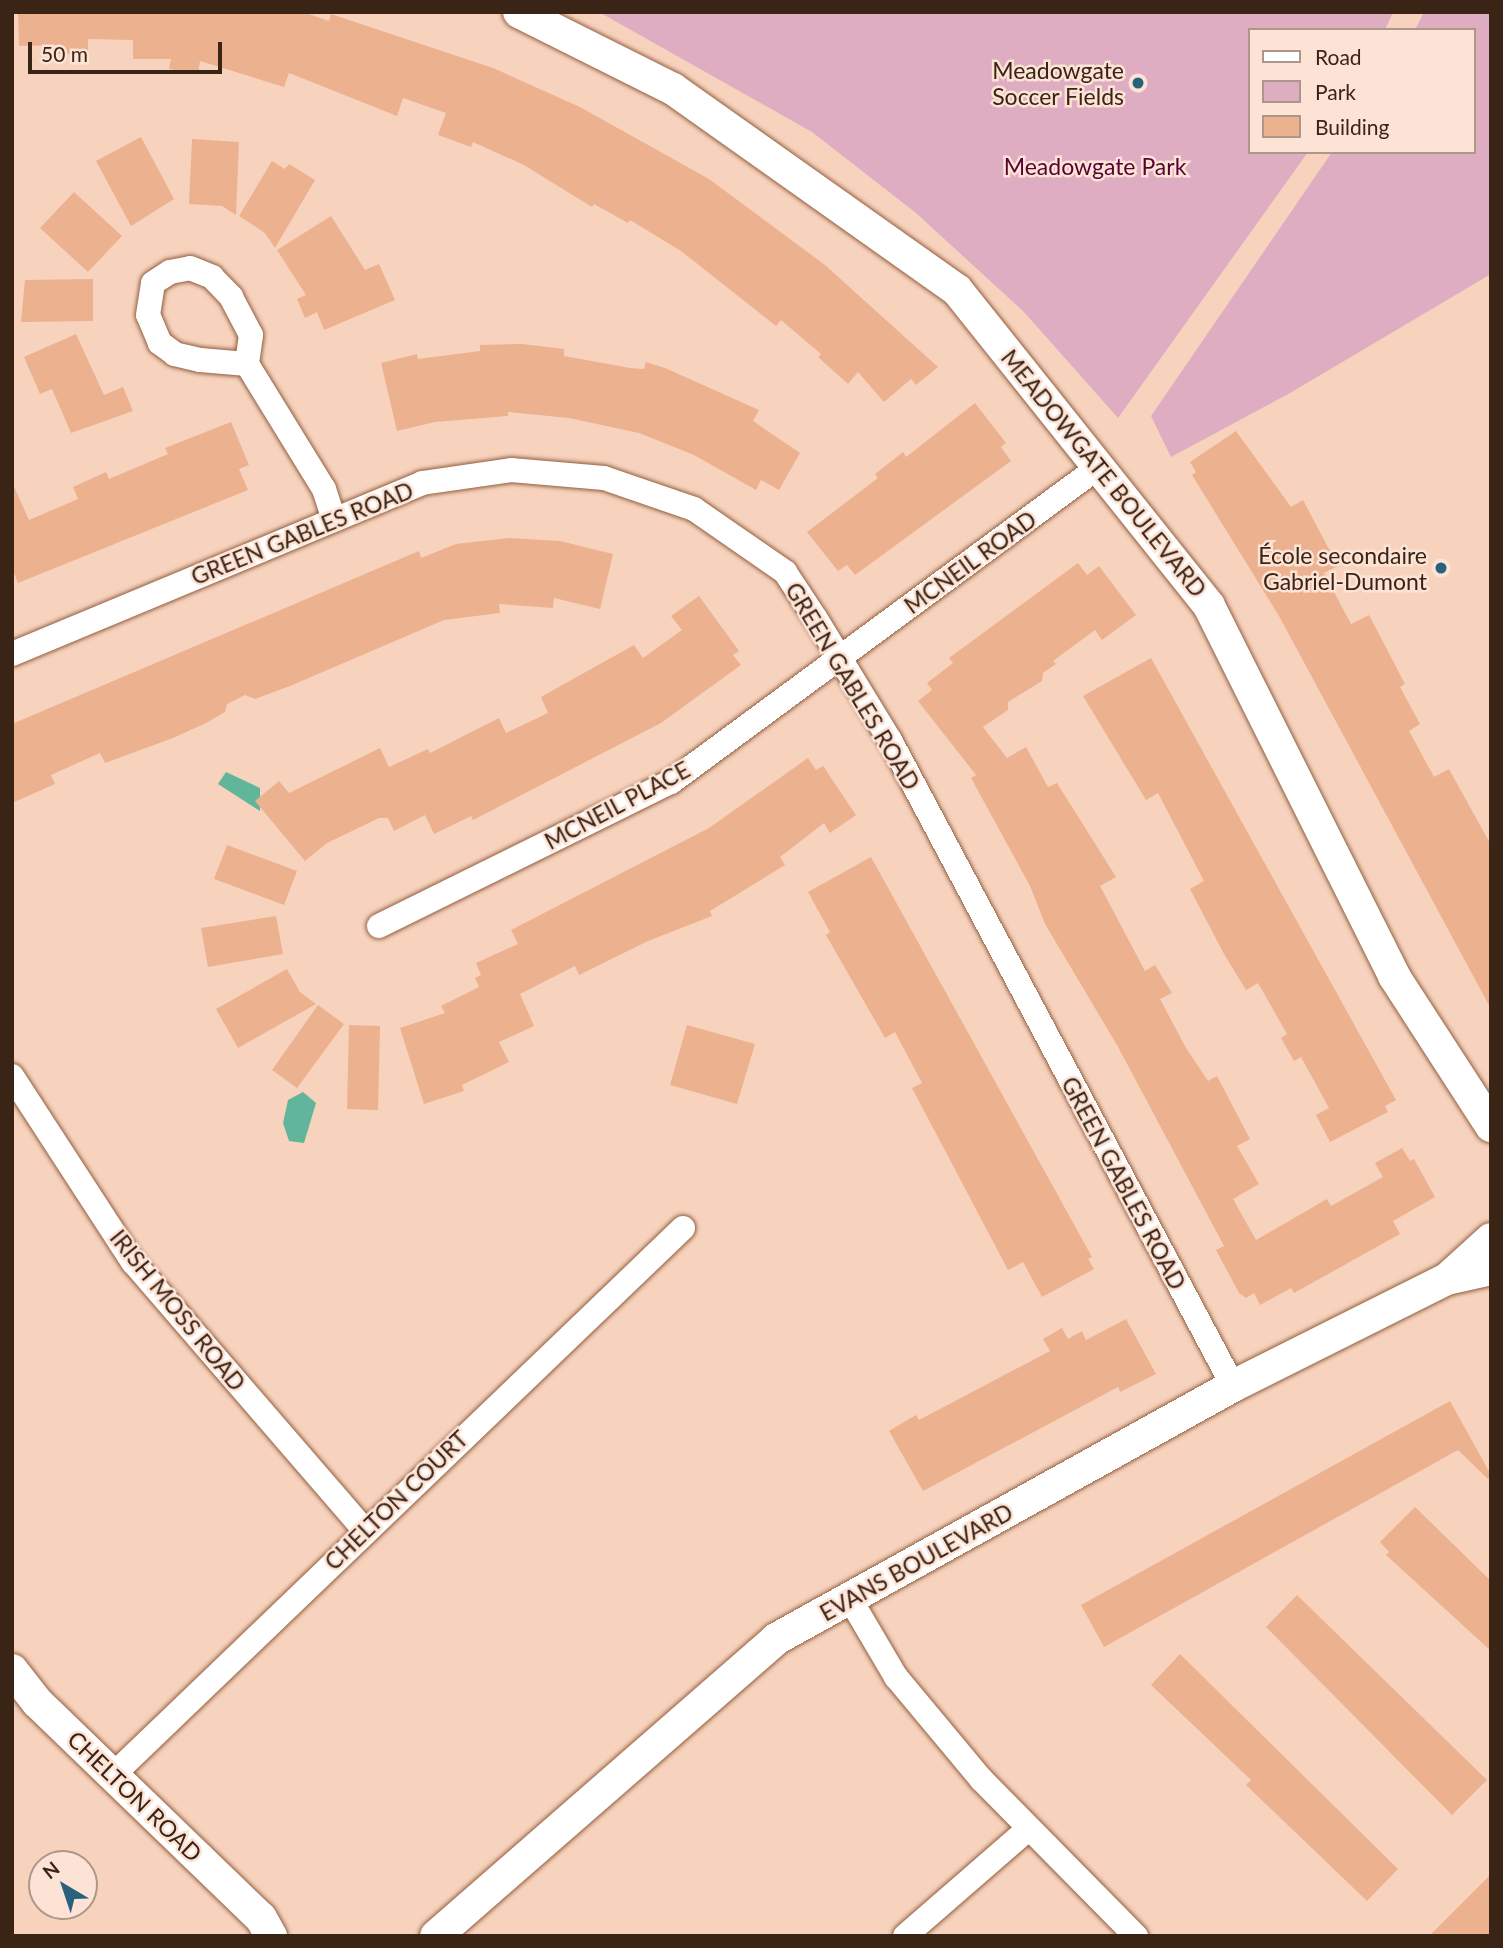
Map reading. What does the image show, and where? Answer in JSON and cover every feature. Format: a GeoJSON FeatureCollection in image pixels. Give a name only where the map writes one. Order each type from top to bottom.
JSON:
{"type":"FeatureCollection","features":[{"type":"Feature","properties":{"kind":"street","name":"MEADOWGATE BOULEVARD"},"geometry":{"type":"LineString","coordinates":[[519,12],[673,89],[957,290],[1209,606],[1394,976],[1490,1123]]}},
{"type":"Feature","properties":{"kind":"street"},"geometry":{"type":"LineString","coordinates":[[247,364],[200,360],[175,354],[160,343],[148,315],[153,283],[170,272],[190,268],[212,277],[231,297],[251,335],[247,364],[324,489],[334,519]]}},
{"type":"Feature","properties":{"kind":"street","name":"MCNEIL ROAD"},"geometry":{"type":"LineString","coordinates":[[839,658],[1100,466]]}},
{"type":"Feature","properties":{"kind":"street","name":"GREEN GABLES ROAD"},"geometry":{"type":"LineString","coordinates":[[12,654],[334,519],[435,481],[511,470],[604,478],[694,509],[785,572],[890,740],[1233,1387]]}},
{"type":"Feature","properties":{"kind":"street","name":"MCNEIL PLACE"},"geometry":{"type":"LineString","coordinates":[[379,926],[671,782],[839,658]]}},
{"type":"Feature","properties":{"kind":"street","name":"IRISH MOSS ROAD"},"geometry":{"type":"LineString","coordinates":[[12,1076],[133,1262],[364,1530]]}},
{"type":"Feature","properties":{"kind":"street"},"geometry":{"type":"LineString","coordinates":[[1491,1213],[1491,1228]]}},
{"type":"Feature","properties":{"kind":"street","name":"CHELTON COURT"},"geometry":{"type":"LineString","coordinates":[[113,1775],[364,1530],[683,1228]]}},
{"type":"Feature","properties":{"kind":"street","name":"EVANS BOULEVARD"},"geometry":{"type":"LineString","coordinates":[[1447,1279],[1491,1239]]}},
{"type":"Feature","properties":{"kind":"street","name":"EVANS BOULEVARD"},"geometry":{"type":"LineString","coordinates":[[435,1934],[776,1639],[1233,1387],[1447,1279],[1491,1269]]}},
{"type":"Feature","properties":{"kind":"street"},"geometry":{"type":"LineString","coordinates":[[850,1599],[896,1677],[1027,1830],[1136,1936]]}},
{"type":"Feature","properties":{"kind":"street","name":"CHELTON ROAD"},"geometry":{"type":"LineString","coordinates":[[12,1670],[37,1702],[266,1927],[296,1936]]}},
{"type":"Feature","properties":{"kind":"street"},"geometry":{"type":"LineString","coordinates":[[905,1936],[1027,1830]]}},
{"type":"Feature","properties":{"kind":"green space","name":"Meadowgate Park"},"geometry":{"type":"Polygon","coordinates":[[[599,12],[1393,12],[1386,28],[1248,28],[1248,154],[1307,154],[1118,418],[1024,312],[916,213],[812,132],[599,12]]]}},
{"type":"Feature","properties":{"kind":"green space"},"geometry":{"type":"Polygon","coordinates":[[[1424,12],[1491,12],[1491,274],[1290,393],[1171,457],[1151,416],[1331,154],[1475,154],[1475,28],[1416,28],[1424,12]]]}},
{"type":"Feature","properties":{"kind":"water"},"geometry":{"type":"Polygon","coordinates":[[[226,772],[260,788],[260,811],[218,784],[226,772]]]}},
{"type":"Feature","properties":{"kind":"water"},"geometry":{"type":"Polygon","coordinates":[[[303,1092],[316,1103],[304,1143],[289,1141],[283,1123],[288,1100],[303,1092]]]}},
{"type":"Feature","properties":{"kind":"building"},"geometry":{"type":"Polygon","coordinates":[[[18,12],[303,12],[329,21],[331,14],[493,68],[580,107],[709,179],[825,265],[938,367],[916,385],[911,379],[884,402],[858,372],[848,384],[818,357],[821,354],[781,320],[776,326],[681,251],[630,220],[628,223],[594,204],[592,207],[524,165],[473,142],[471,147],[438,135],[446,113],[403,98],[397,116],[289,73],[284,87],[200,61],[198,74],[169,69],[171,59],[133,59],[133,40],[88,39],[88,54],[57,54],[57,45],[19,46],[18,12]]]}},
{"type":"Feature","properties":{"kind":"building"},"geometry":{"type":"Polygon","coordinates":[[[141,137],[174,199],[131,226],[96,161],[141,137]]]}},
{"type":"Feature","properties":{"kind":"building"},"geometry":{"type":"Polygon","coordinates":[[[192,139],[239,142],[236,215],[222,206],[189,204],[192,139]]]}},
{"type":"Feature","properties":{"kind":"building"},"geometry":{"type":"Polygon","coordinates":[[[272,161],[285,169],[289,164],[315,180],[275,248],[265,233],[239,216],[272,161]]]}},
{"type":"Feature","properties":{"kind":"building"},"geometry":{"type":"Polygon","coordinates":[[[74,192],[122,236],[88,272],[40,228],[74,192]]]}},
{"type":"Feature","properties":{"kind":"building"},"geometry":{"type":"Polygon","coordinates":[[[331,216],[365,270],[379,264],[395,300],[324,330],[317,312],[305,318],[297,299],[306,295],[277,250],[331,216]]]}},
{"type":"Feature","properties":{"kind":"building"},"geometry":{"type":"Polygon","coordinates":[[[93,279],[93,321],[21,322],[25,280],[93,279]]]}},
{"type":"Feature","properties":{"kind":"building"},"geometry":{"type":"Polygon","coordinates":[[[76,334],[104,395],[123,387],[133,411],[71,433],[52,389],[40,394],[24,357],[76,334]]]}},
{"type":"Feature","properties":{"kind":"building"},"geometry":{"type":"Polygon","coordinates":[[[522,344],[564,349],[564,356],[630,368],[644,369],[646,362],[665,368],[759,410],[753,421],[800,453],[779,490],[761,480],[756,490],[694,455],[639,433],[569,418],[508,412],[508,416],[435,422],[397,431],[381,363],[417,354],[418,359],[480,351],[480,345],[522,344]]]}},
{"type":"Feature","properties":{"kind":"building"},"geometry":{"type":"Polygon","coordinates":[[[975,403],[1006,443],[1001,447],[1011,461],[855,575],[847,565],[838,571],[807,532],[878,478],[875,474],[903,452],[906,457],[975,403]]]}},
{"type":"Feature","properties":{"kind":"building"},"geometry":{"type":"Polygon","coordinates":[[[231,422],[249,465],[239,469],[248,490],[18,583],[12,568],[12,482],[29,520],[78,499],[73,487],[106,472],[109,479],[168,454],[165,448],[231,422]]]}},
{"type":"Feature","properties":{"kind":"building"},"geometry":{"type":"Polygon","coordinates":[[[1236,431],[1291,507],[1303,500],[1338,566],[1324,573],[1351,624],[1369,615],[1405,684],[1400,687],[1420,724],[1409,731],[1434,777],[1449,769],[1491,845],[1491,1009],[1279,616],[1192,475],[1196,472],[1190,462],[1236,431]]]}},
{"type":"Feature","properties":{"kind":"building"},"geometry":{"type":"Polygon","coordinates":[[[509,538],[560,541],[613,554],[600,609],[554,598],[553,608],[499,604],[500,613],[444,620],[290,686],[255,699],[245,695],[227,704],[225,712],[173,738],[105,763],[100,753],[51,775],[55,784],[12,803],[12,724],[419,551],[421,558],[456,544],[509,538]]]}},
{"type":"Feature","properties":{"kind":"building"},"geometry":{"type":"Polygon","coordinates":[[[1078,563],[1087,575],[1099,566],[1136,615],[1102,640],[1095,630],[1053,661],[1056,664],[1043,673],[1042,681],[1008,702],[1008,710],[983,727],[1007,758],[1026,747],[1048,787],[1057,783],[1116,877],[1100,886],[1145,971],[1155,965],[1172,993],[1160,999],[1186,1048],[1208,1081],[1217,1076],[1250,1139],[1237,1146],[1259,1184],[1233,1199],[1256,1240],[1327,1199],[1331,1206],[1383,1177],[1375,1163],[1402,1148],[1410,1161],[1414,1159],[1435,1197],[1393,1221],[1400,1234],[1294,1293],[1291,1288],[1260,1305],[1254,1293],[1246,1298],[1239,1293],[1216,1250],[1224,1246],[1117,1045],[1045,924],[1030,886],[971,778],[976,775],[918,701],[932,690],[927,683],[953,663],[949,658],[1078,563]]]}},
{"type":"Feature","properties":{"kind":"building"},"geometry":{"type":"Polygon","coordinates":[[[699,596],[739,651],[733,655],[741,665],[661,723],[473,820],[471,816],[434,834],[425,815],[394,831],[388,818],[379,818],[327,843],[305,861],[255,801],[279,781],[289,793],[380,748],[389,767],[428,749],[430,753],[499,718],[506,733],[548,713],[541,697],[634,645],[643,658],[682,630],[671,616],[699,596]]]}},
{"type":"Feature","properties":{"kind":"building"},"geometry":{"type":"Polygon","coordinates":[[[1151,658],[1396,1100],[1385,1106],[1388,1112],[1330,1142],[1316,1115],[1329,1108],[1301,1057],[1294,1061],[1281,1038],[1287,1034],[1258,983],[1246,990],[1224,954],[1190,889],[1204,881],[1158,793],[1146,800],[1083,696],[1151,658]]]}},
{"type":"Feature","properties":{"kind":"building"},"geometry":{"type":"Polygon","coordinates":[[[808,758],[816,770],[823,766],[856,815],[830,833],[824,823],[780,857],[785,865],[710,911],[712,916],[648,941],[579,975],[575,966],[520,994],[534,1026],[499,1042],[509,1062],[462,1085],[464,1091],[424,1104],[400,1028],[445,1013],[441,1006],[479,987],[475,978],[481,975],[476,963],[518,944],[511,930],[709,828],[808,758]]]}},
{"type":"Feature","properties":{"kind":"building"},"geometry":{"type":"Polygon","coordinates":[[[227,845],[297,871],[284,905],[214,879],[227,845]]]}},
{"type":"Feature","properties":{"kind":"building"},"geometry":{"type":"Polygon","coordinates":[[[871,857],[1092,1257],[1088,1259],[1094,1269],[1042,1297],[1023,1262],[1008,1270],[912,1088],[922,1083],[895,1032],[885,1038],[826,935],[830,932],[808,892],[871,857]]]}},
{"type":"Feature","properties":{"kind":"building"},"geometry":{"type":"Polygon","coordinates":[[[276,916],[283,954],[208,967],[201,928],[276,916]]]}},
{"type":"Feature","properties":{"kind":"building"},"geometry":{"type":"Polygon","coordinates":[[[287,969],[300,992],[316,1004],[238,1048],[216,1009],[287,969]]]}},
{"type":"Feature","properties":{"kind":"building"},"geometry":{"type":"Polygon","coordinates":[[[318,1005],[344,1024],[297,1088],[272,1070],[318,1005]]]}},
{"type":"Feature","properties":{"kind":"building"},"geometry":{"type":"Polygon","coordinates":[[[349,1025],[380,1026],[378,1110],[347,1109],[349,1025]]]}},
{"type":"Feature","properties":{"kind":"building"},"geometry":{"type":"Polygon","coordinates":[[[687,1025],[755,1044],[737,1104],[670,1085],[687,1025]]]}},
{"type":"Feature","properties":{"kind":"building"},"geometry":{"type":"Polygon","coordinates":[[[1126,1319],[1156,1374],[1120,1392],[1118,1387],[923,1491],[889,1431],[916,1415],[919,1420],[1050,1351],[1043,1339],[1062,1328],[1068,1339],[1082,1331],[1086,1340],[1126,1319]]]}},
{"type":"Feature","properties":{"kind":"building"},"geometry":{"type":"Polygon","coordinates":[[[1450,1401],[1491,1475],[1488,1479],[1458,1450],[1104,1647],[1081,1605],[1450,1401]]]}},
{"type":"Feature","properties":{"kind":"building"},"geometry":{"type":"Polygon","coordinates":[[[1415,1507],[1491,1581],[1491,1651],[1386,1555],[1389,1552],[1380,1542],[1415,1507]]]}},
{"type":"Feature","properties":{"kind":"building"},"geometry":{"type":"Polygon","coordinates":[[[1297,1595],[1487,1780],[1452,1815],[1266,1627],[1297,1595]]]}},
{"type":"Feature","properties":{"kind":"building"},"geometry":{"type":"Polygon","coordinates":[[[1180,1654],[1398,1869],[1367,1901],[1246,1785],[1251,1780],[1151,1685],[1180,1654]]]}},
{"type":"Feature","properties":{"kind":"building"},"geometry":{"type":"Polygon","coordinates":[[[1491,1874],[1491,1936],[1429,1936],[1491,1874]]]}},
{"type":"Feature","properties":{"kind":"place","name":"Meadowgate Soccer Fields"},"geometry":{"type":"Point","coordinates":[1138,83]}},
{"type":"Feature","properties":{"kind":"place","name":"École secondaire Gabriel-Dumont"},"geometry":{"type":"Point","coordinates":[1441,568]}}]}
